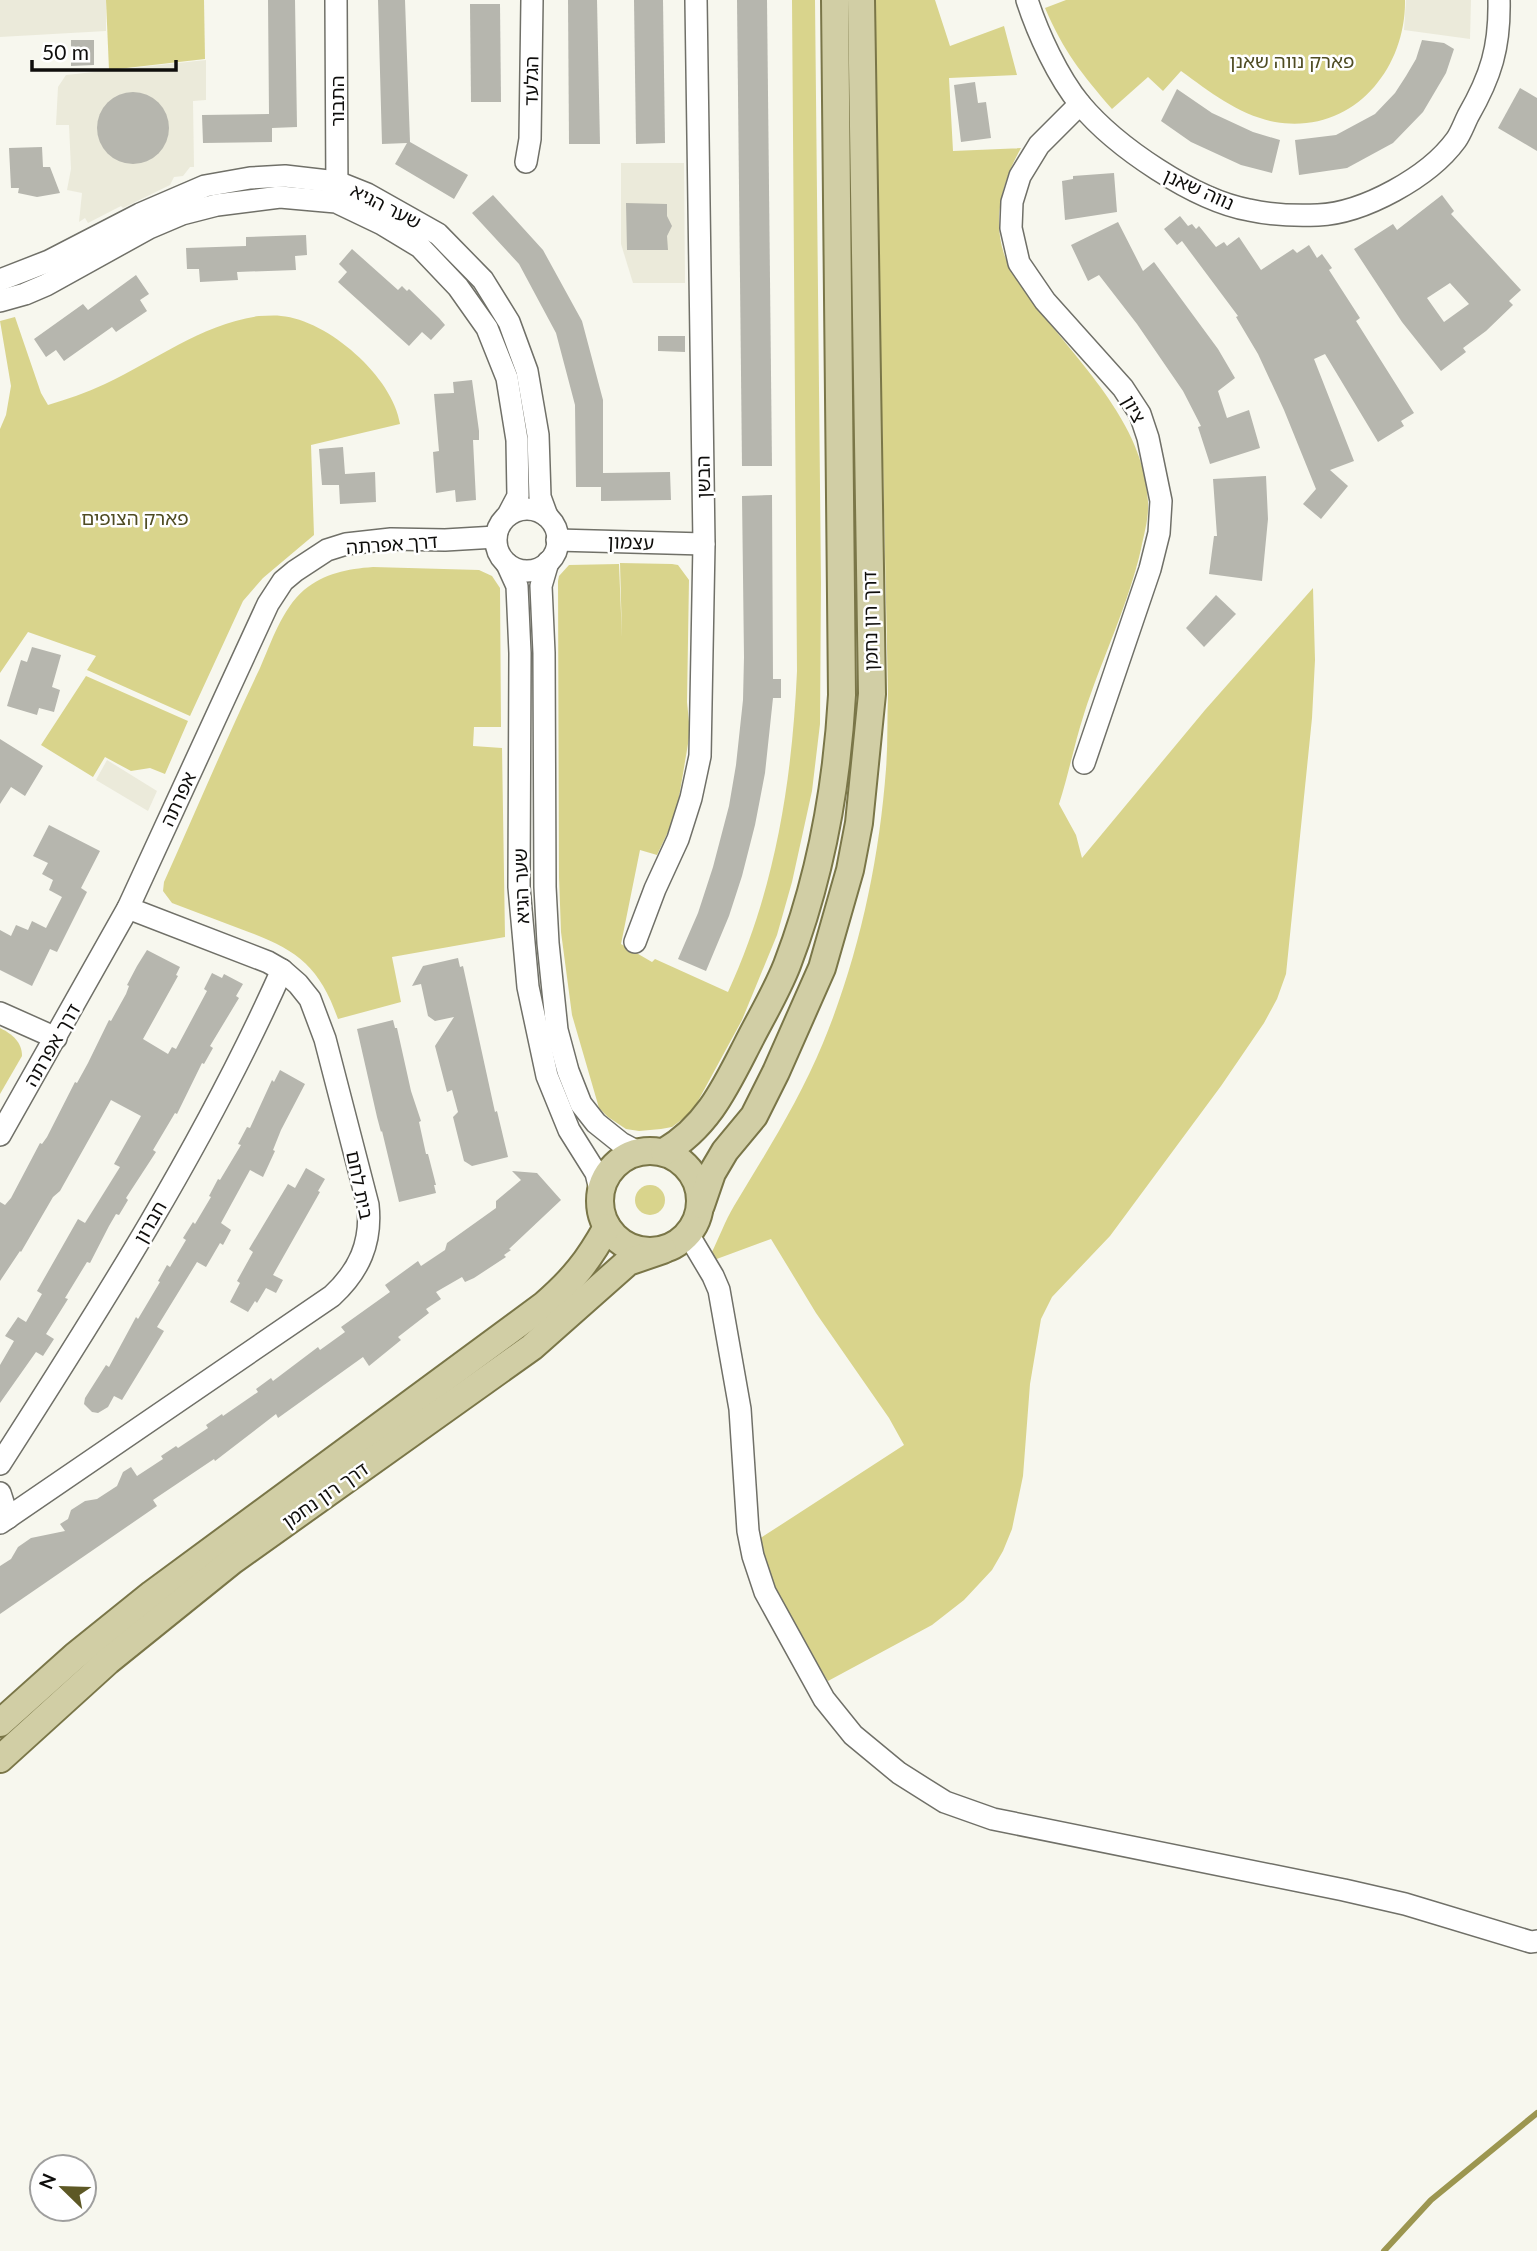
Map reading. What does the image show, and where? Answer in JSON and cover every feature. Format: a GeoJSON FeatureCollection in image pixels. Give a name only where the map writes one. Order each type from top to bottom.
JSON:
{"type":"FeatureCollection","features":[{"type":"Feature","properties":{"kind":"main road","name":"דרך רון נחמן"},"geometry":{"type":"LineString","coordinates":[[651,1152],[681,1142],[705,1120],[720,1098],[786,967],[802,923],[818,863],[837,762],[842,681],[835,0]]}},
{"type":"Feature","properties":{"kind":"main road","name":"דרך רון נחמן"},"geometry":{"type":"LineString","coordinates":[[701,1205],[712,1173],[725,1151],[754,1116],[822,968],[850,870],[859,823],[872,694],[861,0]]}},
{"type":"Feature","properties":{"kind":"main road"},"geometry":{"type":"LineString","coordinates":[[651,1152],[676,1157],[695,1177],[700,1189],[701,1205],[697,1220],[677,1244],[663,1250],[647,1251],[628,1246],[607,1227],[601,1194],[609,1173],[617,1163],[651,1152]]}},
{"type":"Feature","properties":{"kind":"main road","name":"דרך רון נחמן"},"geometry":{"type":"LineString","coordinates":[[0,1723],[75,1656],[181,1571],[544,1305],[570,1283],[607,1227]]}},
{"type":"Feature","properties":{"kind":"main road","name":"דרך רון נחמן"},"geometry":{"type":"LineString","coordinates":[[0,1759],[108,1661],[232,1561],[532,1347],[628,1262],[663,1250]]}},
{"type":"Feature","properties":{"kind":"street","name":"התבור"},"geometry":{"type":"LineString","coordinates":[[335,0],[337,192]]}},
{"type":"Feature","properties":{"kind":"street","name":"הגלעד"},"geometry":{"type":"LineString","coordinates":[[526,162],[530,139],[532,0]]}},
{"type":"Feature","properties":{"kind":"street","name":"הבשן"},"geometry":{"type":"LineString","coordinates":[[635,942],[654,889],[678,839],[700,757],[704,544],[696,0]]}},
{"type":"Feature","properties":{"kind":"street","name":"נווה שאנן"},"geometry":{"type":"LineString","coordinates":[[1027,0],[1045,44],[1080,104],[1116,138],[1155,169],[1221,201],[1247,210],[1271,214],[1320,215],[1352,208],[1384,196],[1433,164],[1455,141],[1478,99],[1494,60],[1499,0]]}},
{"type":"Feature","properties":{"kind":"street","name":"ציון"},"geometry":{"type":"LineString","coordinates":[[1080,104],[1039,145],[1020,176],[1012,202],[1011,228],[1019,263],[1045,301],[1123,388],[1140,414],[1149,438],[1161,501],[1159,533],[1150,569],[1084,763]]}},
{"type":"Feature","properties":{"kind":"street","name":"שער הגיא"},"geometry":{"type":"LineString","coordinates":[[0,280],[49,261],[153,208],[205,187],[250,178],[285,176],[337,192],[420,247],[458,287],[487,328],[507,378],[517,440],[519,496],[508,515]]}},
{"type":"Feature","properties":{"kind":"street","name":"שער הגיא"},"geometry":{"type":"LineString","coordinates":[[0,301],[47,285],[149,228],[182,214],[217,205],[280,197],[337,192],[367,194],[438,234],[483,280],[509,322],[527,370],[538,435],[540,497],[547,516]]}},
{"type":"Feature","properties":{"kind":"street"},"geometry":{"type":"LineString","coordinates":[[528,509],[547,516],[554,524],[558,540],[554,554],[548,562],[529,571],[507,564],[500,556],[496,537],[501,523],[508,515],[518,510],[528,509]]}},
{"type":"Feature","properties":{"kind":"street","name":"דרך אפרתה"},"geometry":{"type":"LineString","coordinates":[[268,604],[283,581],[295,571],[327,550],[346,544],[391,539],[496,537]]}},
{"type":"Feature","properties":{"kind":"street","name":"עצמון"},"geometry":{"type":"LineString","coordinates":[[558,540],[704,544]]}},
{"type":"Feature","properties":{"kind":"street","name":"שער הגיא"},"geometry":{"type":"LineString","coordinates":[[548,562],[541,586],[544,653],[545,887],[557,1030],[568,1071],[581,1104],[596,1123],[621,1143],[651,1152]]}},
{"type":"Feature","properties":{"kind":"street","name":"שער הגיא"},"geometry":{"type":"LineString","coordinates":[[507,564],[517,586],[520,653],[519,887],[528,987],[547,1076],[569,1130],[596,1173],[601,1194]]}},
{"type":"Feature","properties":{"kind":"street","name":"אפרתה"},"geometry":{"type":"LineString","coordinates":[[82,992],[128,908],[268,604]]}},
{"type":"Feature","properties":{"kind":"street","name":"בית לחם"},"geometry":{"type":"LineString","coordinates":[[4,1521],[332,1296],[348,1281],[363,1252],[370,1227],[368,1205],[325,1039],[310,999],[282,970],[128,908]]}},
{"type":"Feature","properties":{"kind":"street","name":"חברון"},"geometry":{"type":"LineString","coordinates":[[0,1464],[139,1240],[246,1046],[282,970]]}},
{"type":"Feature","properties":{"kind":"street","name":"דרך אפרתה"},"geometry":{"type":"LineString","coordinates":[[0,1135],[82,992]]}},
{"type":"Feature","properties":{"kind":"street"},"geometry":{"type":"LineString","coordinates":[[0,1013],[56,1038]]}},
{"type":"Feature","properties":{"kind":"street"},"geometry":{"type":"LineString","coordinates":[[688,1234],[719,1290],[740,1409],[748,1531],[765,1592],[824,1699],[853,1735],[869,1749],[899,1773],[945,1802],[993,1819],[1344,1890],[1405,1904],[1531,1942],[1537,1941]]}},
{"type":"Feature","properties":{"kind":"street"},"geometry":{"type":"LineString","coordinates":[[0,1493],[4,1521]]}},
{"type":"Feature","properties":{"kind":"shaded area"},"geometry":{"type":"Polygon","coordinates":[[[0,0],[106,0],[106,31],[0,37],[0,0]]]}},
{"type":"Feature","properties":{"kind":"shaded area"},"geometry":{"type":"Polygon","coordinates":[[[1406,0],[1471,0],[1470,39],[1404,30],[1406,0]]]}},
{"type":"Feature","properties":{"kind":"shaded area"},"geometry":{"type":"Polygon","coordinates":[[[206,60],[206,100],[193,101],[194,167],[190,167],[183,176],[174,177],[170,185],[123,208],[121,206],[88,223],[85,218],[79,222],[82,193],[67,190],[71,169],[69,125],[56,125],[58,87],[66,75],[206,60]]]}},
{"type":"Feature","properties":{"kind":"shaded area"},"geometry":{"type":"Polygon","coordinates":[[[621,163],[684,163],[685,283],[633,283],[621,244],[621,163]]]}},
{"type":"Feature","properties":{"kind":"shaded area"},"geometry":{"type":"Polygon","coordinates":[[[107,760],[157,791],[148,811],[96,780],[107,760]]]}},
{"type":"Feature","properties":{"kind":"green space"},"geometry":{"type":"Polygon","coordinates":[[[106,0],[204,0],[205,59],[109,70],[106,0]]]}},
{"type":"Feature","properties":{"kind":"green space"},"geometry":{"type":"Polygon","coordinates":[[[792,0],[815,0],[821,583],[820,724],[812,791],[777,935],[742,1020],[692,1112],[672,1127],[639,1131],[626,1129],[599,1108],[572,1015],[561,932],[559,877],[558,581],[569,565],[619,564],[622,638],[620,563],[678,565],[689,580],[687,702],[690,732],[676,815],[657,855],[640,850],[621,944],[652,962],[655,959],[728,992],[758,914],[769,875],[785,794],[795,712],[797,671],[792,0]]]}},
{"type":"Feature","properties":{"kind":"green space"},"geometry":{"type":"Polygon","coordinates":[[[873,0],[935,0],[950,46],[1004,26],[1017,75],[949,78],[953,151],[1021,148],[1001,199],[999,226],[1004,254],[1023,289],[1112,404],[1137,451],[1145,476],[1148,514],[1136,570],[1084,714],[1059,804],[1076,835],[1082,858],[1205,710],[1313,588],[1315,660],[1312,718],[1286,974],[1277,999],[1221,1086],[1110,1236],[1052,1297],[1041,1319],[1030,1384],[1023,1476],[1012,1529],[992,1570],[964,1600],[932,1625],[828,1681],[775,1598],[756,1541],[904,1445],[889,1418],[816,1313],[771,1239],[714,1260],[711,1254],[731,1212],[793,1106],[836,1010],[865,908],[883,804],[888,694],[873,0]]]}},
{"type":"Feature","properties":{"kind":"green space","name":"פארק נווה שאנן"},"geometry":{"type":"Polygon","coordinates":[[[1066,0],[1405,0],[1403,26],[1396,51],[1369,92],[1350,108],[1328,118],[1302,123],[1275,122],[1249,114],[1225,102],[1181,71],[1163,91],[1148,77],[1112,109],[1074,61],[1045,8],[1066,0]]]}},
{"type":"Feature","properties":{"kind":"green space","name":"פארק הצופים"},"geometry":{"type":"Polygon","coordinates":[[[259,316],[299,320],[318,328],[356,354],[385,388],[395,406],[400,424],[311,445],[314,535],[263,578],[243,601],[190,716],[87,670],[96,656],[28,632],[0,673],[0,429],[6,415],[11,386],[0,321],[15,317],[41,393],[48,405],[105,384],[199,335],[238,320],[259,316]]]}},
{"type":"Feature","properties":{"kind":"green space"},"geometry":{"type":"Polygon","coordinates":[[[373,567],[479,570],[492,576],[500,588],[501,727],[474,727],[473,746],[502,748],[505,937],[392,957],[401,1002],[338,1019],[322,984],[312,970],[289,951],[257,935],[172,903],[163,891],[164,882],[223,748],[289,607],[304,590],[328,576],[373,567]]]}},
{"type":"Feature","properties":{"kind":"green space"},"geometry":{"type":"Polygon","coordinates":[[[86,676],[188,721],[165,774],[150,768],[131,771],[105,757],[93,777],[41,745],[86,676]]]}},
{"type":"Feature","properties":{"kind":"green space"},"geometry":{"type":"Polygon","coordinates":[[[0,1028],[16,1039],[22,1056],[0,1094],[0,1028]]]}},
{"type":"Feature","properties":{"kind":"green space"},"geometry":{"type":"Polygon","coordinates":[[[650,1185],[661,1189],[665,1200],[661,1211],[650,1215],[639,1211],[635,1200],[639,1189],[650,1185]]]}},
{"type":"Feature","properties":{"kind":"building"},"geometry":{"type":"Polygon","coordinates":[[[268,0],[295,0],[297,127],[272,128],[272,142],[203,143],[202,115],[269,114],[268,0]]]}},
{"type":"Feature","properties":{"kind":"building"},"geometry":{"type":"Polygon","coordinates":[[[378,0],[405,0],[410,142],[468,175],[454,199],[395,164],[407,143],[382,144],[378,0]]]}},
{"type":"Feature","properties":{"kind":"building"},"geometry":{"type":"Polygon","coordinates":[[[568,0],[597,0],[600,144],[569,144],[568,0]]]}},
{"type":"Feature","properties":{"kind":"building"},"geometry":{"type":"Polygon","coordinates":[[[634,0],[663,0],[665,143],[636,144],[634,0]]]}},
{"type":"Feature","properties":{"kind":"building"},"geometry":{"type":"Polygon","coordinates":[[[737,0],[767,0],[772,466],[742,466],[737,0]]]}},
{"type":"Feature","properties":{"kind":"building"},"geometry":{"type":"Polygon","coordinates":[[[470,4],[500,4],[501,102],[471,102],[470,4]]]}},
{"type":"Feature","properties":{"kind":"building"},"geometry":{"type":"Polygon","coordinates":[[[71,40],[94,40],[94,65],[71,66],[71,40]]]}},
{"type":"Feature","properties":{"kind":"building"},"geometry":{"type":"Polygon","coordinates":[[[1422,40],[1444,43],[1454,49],[1446,73],[1423,112],[1393,143],[1347,168],[1299,175],[1295,140],[1336,135],[1375,114],[1395,93],[1406,76],[1416,59],[1422,40]]]}},
{"type":"Feature","properties":{"kind":"building"},"geometry":{"type":"Polygon","coordinates":[[[975,82],[978,103],[986,102],[991,138],[961,142],[954,85],[975,82]]]}},
{"type":"Feature","properties":{"kind":"building"},"geometry":{"type":"Polygon","coordinates":[[[1520,88],[1537,98],[1537,151],[1498,128],[1520,88]]]}},
{"type":"Feature","properties":{"kind":"building"},"geometry":{"type":"Polygon","coordinates":[[[1177,89],[1212,113],[1253,132],[1280,140],[1272,173],[1241,165],[1191,142],[1161,121],[1177,89]]]}},
{"type":"Feature","properties":{"kind":"building"},"geometry":{"type":"Polygon","coordinates":[[[133,92],[153,98],[163,108],[169,128],[163,148],[153,158],[133,164],[113,158],[103,148],[97,128],[103,108],[113,98],[133,92]]]}},
{"type":"Feature","properties":{"kind":"building"},"geometry":{"type":"Polygon","coordinates":[[[42,147],[43,167],[50,167],[60,193],[37,197],[18,193],[19,188],[11,188],[9,148],[42,147]]]}},
{"type":"Feature","properties":{"kind":"building"},"geometry":{"type":"Polygon","coordinates":[[[1114,173],[1117,212],[1065,220],[1062,181],[1073,179],[1073,176],[1114,173]]]}},
{"type":"Feature","properties":{"kind":"building"},"geometry":{"type":"Polygon","coordinates":[[[493,195],[543,250],[582,321],[603,400],[603,473],[670,472],[671,500],[601,501],[601,487],[576,487],[575,405],[556,333],[519,264],[472,213],[493,195]]]}},
{"type":"Feature","properties":{"kind":"building"},"geometry":{"type":"Polygon","coordinates":[[[1442,195],[1454,211],[1451,214],[1521,290],[1509,301],[1513,305],[1486,331],[1463,348],[1466,352],[1441,371],[1402,322],[1354,249],[1393,224],[1397,230],[1442,195]],[[1450,283],[1427,298],[1444,322],[1469,304],[1450,283]]]}},
{"type":"Feature","properties":{"kind":"building"},"geometry":{"type":"Polygon","coordinates":[[[626,203],[667,204],[667,216],[672,226],[667,236],[668,250],[627,250],[626,203]]]}},
{"type":"Feature","properties":{"kind":"building"},"geometry":{"type":"Polygon","coordinates":[[[1180,216],[1188,226],[1192,224],[1196,229],[1199,226],[1216,247],[1224,242],[1227,246],[1239,237],[1261,270],[1293,249],[1297,253],[1309,245],[1317,258],[1322,254],[1332,268],[1329,270],[1360,318],[1356,321],[1414,413],[1401,421],[1404,426],[1378,442],[1325,354],[1314,359],[1354,461],[1330,470],[1348,486],[1321,519],[1303,504],[1316,489],[1284,410],[1258,354],[1236,317],[1238,316],[1182,241],[1177,245],[1164,229],[1180,216]]]}},
{"type":"Feature","properties":{"kind":"building"},"geometry":{"type":"Polygon","coordinates":[[[1118,222],[1143,271],[1154,262],[1218,349],[1235,378],[1218,391],[1227,418],[1249,410],[1260,448],[1210,464],[1198,427],[1201,426],[1183,391],[1099,275],[1088,281],[1071,245],[1118,222]]]}},
{"type":"Feature","properties":{"kind":"building"},"geometry":{"type":"Polygon","coordinates":[[[306,235],[307,255],[295,256],[296,270],[237,272],[238,280],[200,282],[199,269],[187,269],[186,248],[246,246],[246,237],[306,235]]]}},
{"type":"Feature","properties":{"kind":"building"},"geometry":{"type":"Polygon","coordinates":[[[352,249],[398,290],[402,286],[407,291],[409,289],[439,318],[445,325],[431,340],[422,332],[409,346],[338,282],[347,272],[339,264],[352,249]]]}},
{"type":"Feature","properties":{"kind":"building"},"geometry":{"type":"Polygon","coordinates":[[[136,275],[149,294],[140,300],[147,311],[116,332],[112,327],[64,361],[56,350],[46,357],[34,339],[83,304],[88,310],[136,275]]]}},
{"type":"Feature","properties":{"kind":"building"},"geometry":{"type":"Polygon","coordinates":[[[658,336],[685,336],[685,352],[658,351],[658,336]]]}},
{"type":"Feature","properties":{"kind":"building"},"geometry":{"type":"Polygon","coordinates":[[[472,380],[479,431],[479,440],[473,440],[476,500],[456,502],[455,490],[436,493],[433,452],[439,451],[434,394],[454,393],[453,382],[472,380]]]}},
{"type":"Feature","properties":{"kind":"building"},"geometry":{"type":"Polygon","coordinates":[[[343,447],[345,474],[375,472],[376,502],[340,504],[339,485],[322,485],[319,449],[343,447]]]}},
{"type":"Feature","properties":{"kind":"building"},"geometry":{"type":"Polygon","coordinates":[[[1266,476],[1268,519],[1262,581],[1209,574],[1214,536],[1217,536],[1213,479],[1266,476]]]}},
{"type":"Feature","properties":{"kind":"building"},"geometry":{"type":"Polygon","coordinates":[[[772,495],[773,679],[781,679],[781,698],[773,698],[765,773],[742,876],[706,971],[678,959],[698,913],[713,867],[729,806],[736,765],[743,700],[744,657],[742,496],[772,495]]]}},
{"type":"Feature","properties":{"kind":"building"},"geometry":{"type":"Polygon","coordinates":[[[1216,595],[1236,614],[1204,647],[1186,628],[1216,595]]]}},
{"type":"Feature","properties":{"kind":"building"},"geometry":{"type":"Polygon","coordinates":[[[32,647],[61,655],[52,687],[60,690],[54,712],[39,708],[37,715],[7,706],[21,660],[27,662],[32,647]]]}},
{"type":"Feature","properties":{"kind":"building"},"geometry":{"type":"Polygon","coordinates":[[[0,739],[43,766],[25,796],[11,787],[0,804],[0,739]]]}},
{"type":"Feature","properties":{"kind":"building"},"geometry":{"type":"Polygon","coordinates":[[[49,825],[100,851],[81,888],[87,892],[57,952],[50,949],[32,986],[0,970],[0,930],[11,936],[16,925],[28,930],[32,921],[46,928],[62,897],[49,890],[53,880],[42,874],[48,863],[33,856],[49,825]]]}},
{"type":"Feature","properties":{"kind":"building"},"geometry":{"type":"Polygon","coordinates":[[[147,950],[180,967],[176,975],[178,976],[143,1039],[168,1054],[172,1047],[176,1049],[207,991],[204,989],[212,973],[222,978],[224,974],[243,984],[236,996],[239,998],[210,1046],[213,1048],[204,1064],[202,1063],[177,1114],[175,1113],[153,1150],[156,1152],[126,1198],[128,1200],[119,1215],[116,1214],[90,1263],[87,1262],[65,1298],[68,1299],[46,1334],[54,1339],[43,1356],[36,1352],[0,1403],[0,1365],[14,1341],[5,1336],[18,1317],[26,1322],[42,1294],[37,1291],[78,1219],[85,1223],[120,1167],[114,1164],[141,1116],[111,1100],[60,1191],[53,1197],[21,1252],[0,1281],[0,1202],[5,1205],[11,1198],[40,1143],[47,1137],[109,1020],[111,1021],[126,994],[127,985],[147,950]]]}},
{"type":"Feature","properties":{"kind":"building"},"geometry":{"type":"Polygon","coordinates":[[[458,958],[460,967],[463,966],[495,1112],[497,1111],[508,1157],[472,1166],[464,1161],[453,1117],[458,1112],[452,1090],[447,1092],[435,1046],[454,1017],[435,1021],[428,1016],[421,984],[412,986],[423,966],[458,958]]]}},
{"type":"Feature","properties":{"kind":"building"},"geometry":{"type":"Polygon","coordinates":[[[393,1020],[436,1185],[436,1193],[399,1202],[357,1029],[393,1020]]]}},
{"type":"Feature","properties":{"kind":"building"},"geometry":{"type":"Polygon","coordinates":[[[280,1070],[305,1084],[281,1130],[263,1177],[250,1170],[221,1223],[231,1230],[223,1245],[220,1243],[206,1267],[197,1262],[157,1327],[164,1331],[122,1400],[114,1396],[108,1407],[98,1413],[92,1412],[84,1404],[85,1398],[106,1365],[109,1367],[136,1317],[138,1319],[160,1282],[158,1281],[167,1265],[170,1267],[186,1240],[183,1238],[211,1197],[209,1196],[218,1179],[220,1180],[241,1145],[238,1144],[247,1127],[250,1128],[272,1080],[274,1082],[280,1070]]]}},
{"type":"Feature","properties":{"kind":"building"},"geometry":{"type":"Polygon","coordinates":[[[306,1168],[325,1179],[318,1191],[320,1192],[273,1275],[283,1280],[276,1293],[266,1288],[248,1312],[230,1302],[240,1283],[237,1281],[253,1252],[249,1249],[288,1184],[295,1188],[306,1168]]]}},
{"type":"Feature","properties":{"kind":"building"},"geometry":{"type":"Polygon","coordinates":[[[512,1171],[537,1173],[561,1200],[509,1249],[511,1250],[504,1255],[506,1257],[474,1278],[465,1282],[462,1277],[436,1292],[441,1299],[426,1309],[429,1313],[398,1337],[401,1340],[369,1366],[363,1357],[278,1418],[276,1414],[215,1461],[214,1459],[153,1500],[157,1506],[0,1614],[0,1566],[11,1559],[18,1547],[31,1538],[65,1531],[60,1524],[68,1519],[71,1510],[85,1501],[97,1499],[117,1486],[123,1472],[131,1467],[137,1476],[163,1459],[161,1456],[176,1446],[178,1448],[208,1428],[206,1425],[258,1392],[256,1389],[271,1378],[273,1381],[318,1347],[320,1350],[345,1332],[341,1327],[390,1292],[385,1285],[418,1261],[421,1266],[445,1250],[447,1243],[496,1208],[496,1201],[521,1180],[512,1171]]]}},
{"type":"Feature","properties":{"kind":"waterway"},"geometry":{"type":"LineString","coordinates":[[1384,2251],[1431,2200],[1537,2113]]}}]}
